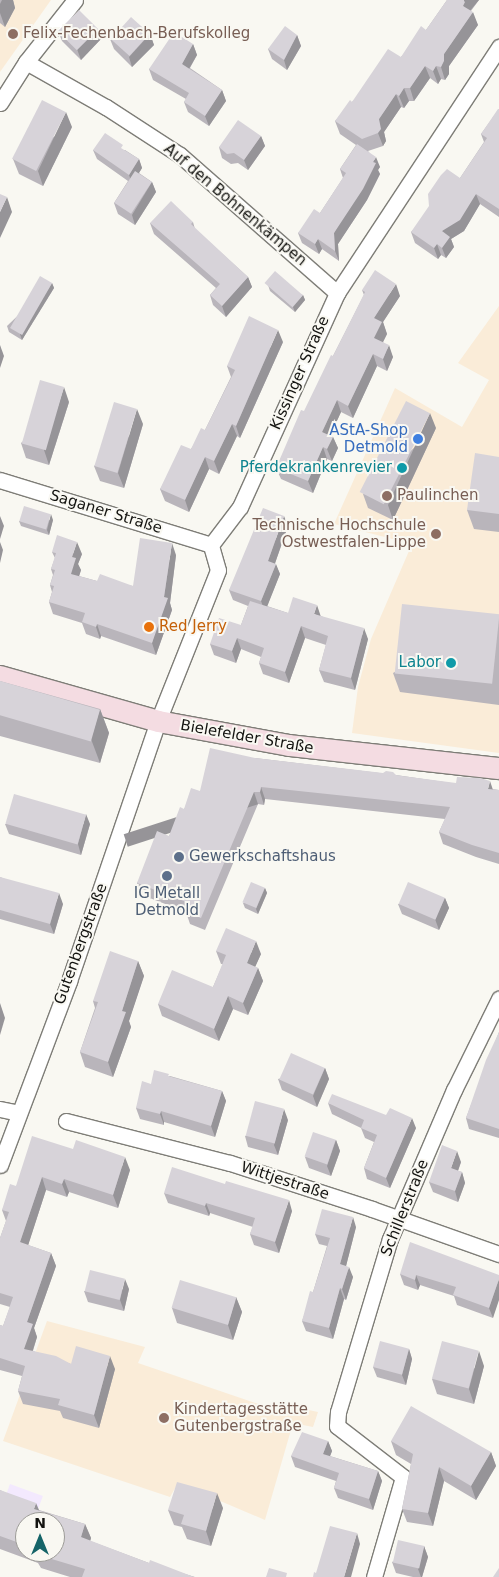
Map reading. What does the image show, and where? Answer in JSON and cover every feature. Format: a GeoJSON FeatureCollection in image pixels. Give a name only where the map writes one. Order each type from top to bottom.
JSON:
{"type":"FeatureCollection","features":[{"type":"Feature","properties":{"kind":"main road","name":"Bielefelder Straße"},"geometry":{"type":"LineString","coordinates":[[0,676],[158,721],[289,745],[499,768]]}},
{"type":"Feature","properties":{"kind":"street"},"geometry":{"type":"LineString","coordinates":[[0,103],[26,62],[75,0]]}},
{"type":"Feature","properties":{"kind":"street","name":"Kissinger Straße"},"geometry":{"type":"LineString","coordinates":[[211,545],[240,507],[337,293],[499,47]]}},
{"type":"Feature","properties":{"kind":"street","name":"Auf den Bohnenkämpen"},"geometry":{"type":"LineString","coordinates":[[26,62],[106,107],[180,155],[337,293]]}},
{"type":"Feature","properties":{"kind":"street","name":"Saganer Straße"},"geometry":{"type":"LineString","coordinates":[[0,480],[211,545]]}},
{"type":"Feature","properties":{"kind":"street"},"geometry":{"type":"LineString","coordinates":[[158,721],[218,570],[211,545]]}},
{"type":"Feature","properties":{"kind":"street","name":"Gutenbergstraße"},"geometry":{"type":"LineString","coordinates":[[0,1165],[76,964],[158,721]]}},
{"type":"Feature","properties":{"kind":"street","name":"Schillerstraße"},"geometry":{"type":"LineString","coordinates":[[374,1577],[403,1477],[337,1426],[340,1404],[398,1218],[454,1090],[499,999]]}},
{"type":"Feature","properties":{"kind":"street"},"geometry":{"type":"LineString","coordinates":[[0,1109],[19,1113]]}},
{"type":"Feature","properties":{"kind":"street","name":"Wittjestraße"},"geometry":{"type":"LineString","coordinates":[[66,1121],[230,1163],[398,1218],[499,1254]]}},
{"type":"Feature","properties":{"kind":"shaded area","name":"Felix-Fechenbach-Berufskolleg"},"geometry":{"type":"Polygon","coordinates":[[[0,0],[51,0],[0,72],[0,0]]]}},
{"type":"Feature","properties":{"kind":"shaded area","name":"Technische Hochschule Ostwestfalen-Lippe"},"geometry":{"type":"Polygon","coordinates":[[[499,306],[499,753],[352,733],[358,687],[371,639],[412,544],[334,524],[395,388],[462,427],[489,380],[458,363],[499,306]]]}},
{"type":"Feature","properties":{"kind":"shaded area","name":"Kindertagesstätte Gutenbergstraße"},"geometry":{"type":"Polygon","coordinates":[[[47,1321],[145,1347],[138,1363],[279,1411],[281,1404],[318,1412],[313,1427],[293,1423],[265,1520],[178,1483],[170,1497],[3,1441],[47,1321]]]}},
{"type":"Feature","properties":{"kind":"shaded area"},"geometry":{"type":"Polygon","coordinates":[[[10,1484],[43,1496],[37,1512],[31,1512],[4,1502],[10,1484]]]}},
{"type":"Feature","properties":{"kind":"building"},"geometry":{"type":"Polygon","coordinates":[[[447,0],[464,0],[463,6],[473,12],[444,54],[444,61],[441,67],[436,66],[433,71],[425,66],[410,88],[404,88],[399,96],[396,94],[379,119],[381,129],[378,133],[362,139],[335,121],[350,100],[352,102],[388,49],[401,57],[421,26],[426,30],[447,0]]]}},
{"type":"Feature","properties":{"kind":"building"},"geometry":{"type":"Polygon","coordinates":[[[79,10],[98,29],[77,50],[58,31],[79,10]]]}},
{"type":"Feature","properties":{"kind":"building"},"geometry":{"type":"Polygon","coordinates":[[[131,17],[150,34],[130,56],[111,39],[131,17]]]}},
{"type":"Feature","properties":{"kind":"building"},"geometry":{"type":"Polygon","coordinates":[[[285,26],[297,35],[284,60],[268,49],[285,26]]]}},
{"type":"Feature","properties":{"kind":"building"},"geometry":{"type":"Polygon","coordinates":[[[174,32],[193,44],[182,64],[222,90],[205,116],[184,102],[189,93],[149,69],[174,32]]]}},
{"type":"Feature","properties":{"kind":"building"},"geometry":{"type":"Polygon","coordinates":[[[42,100],[66,112],[36,171],[12,159],[42,100]]]}},
{"type":"Feature","properties":{"kind":"building"},"geometry":{"type":"Polygon","coordinates":[[[498,109],[499,209],[476,194],[460,220],[442,231],[450,237],[442,248],[437,244],[434,248],[411,232],[429,206],[428,194],[447,169],[460,178],[487,138],[481,134],[498,109]]]}},
{"type":"Feature","properties":{"kind":"building"},"geometry":{"type":"Polygon","coordinates":[[[238,120],[261,136],[244,160],[234,153],[227,154],[219,147],[238,120]]]}},
{"type":"Feature","properties":{"kind":"building"},"geometry":{"type":"Polygon","coordinates":[[[105,133],[123,145],[121,148],[139,159],[129,175],[93,150],[105,133]]]}},
{"type":"Feature","properties":{"kind":"building"},"geometry":{"type":"Polygon","coordinates":[[[357,144],[376,157],[373,162],[376,163],[363,189],[334,233],[335,251],[318,239],[315,244],[298,233],[314,209],[320,213],[346,173],[340,169],[357,144]]]}},
{"type":"Feature","properties":{"kind":"building"},"geometry":{"type":"Polygon","coordinates":[[[135,171],[152,182],[131,214],[114,203],[135,171]]]}},
{"type":"Feature","properties":{"kind":"building"},"geometry":{"type":"Polygon","coordinates":[[[0,194],[7,197],[0,212],[0,194]]]}},
{"type":"Feature","properties":{"kind":"building"},"geometry":{"type":"Polygon","coordinates":[[[171,201],[193,222],[191,224],[248,277],[222,306],[210,295],[220,284],[150,223],[171,201]]]}},
{"type":"Feature","properties":{"kind":"building"},"geometry":{"type":"Polygon","coordinates":[[[375,270],[396,284],[374,318],[382,322],[374,338],[389,345],[383,359],[373,354],[348,406],[337,400],[322,432],[333,437],[327,449],[323,447],[308,481],[276,468],[301,410],[304,411],[331,355],[333,356],[365,292],[362,290],[375,270]]]}},
{"type":"Feature","properties":{"kind":"building"},"geometry":{"type":"Polygon","coordinates":[[[275,271],[303,295],[292,307],[265,283],[275,271]]]}},
{"type":"Feature","properties":{"kind":"building"},"geometry":{"type":"Polygon","coordinates":[[[40,276],[52,283],[22,335],[10,328],[40,276]]]}},
{"type":"Feature","properties":{"kind":"building"},"geometry":{"type":"Polygon","coordinates":[[[249,316],[278,330],[236,426],[232,424],[214,461],[205,457],[185,500],[160,489],[181,445],[191,449],[201,428],[205,430],[235,370],[227,366],[249,316]]]}},
{"type":"Feature","properties":{"kind":"building"},"geometry":{"type":"Polygon","coordinates":[[[40,380],[64,387],[46,450],[22,443],[40,380]]]}},
{"type":"Feature","properties":{"kind":"building"},"geometry":{"type":"Polygon","coordinates":[[[406,401],[430,413],[384,504],[360,492],[406,401]]]}},
{"type":"Feature","properties":{"kind":"building"},"geometry":{"type":"Polygon","coordinates":[[[114,402],[137,409],[117,473],[94,466],[114,402]]]}},
{"type":"Feature","properties":{"kind":"building"},"geometry":{"type":"Polygon","coordinates":[[[475,453],[499,457],[499,514],[467,510],[475,453]]]}},
{"type":"Feature","properties":{"kind":"building"},"geometry":{"type":"Polygon","coordinates":[[[24,506],[51,514],[46,529],[19,521],[24,506]]]}},
{"type":"Feature","properties":{"kind":"building"},"geometry":{"type":"Polygon","coordinates":[[[263,508],[284,516],[268,561],[276,564],[261,601],[229,590],[263,508]]]}},
{"type":"Feature","properties":{"kind":"building"},"geometry":{"type":"Polygon","coordinates":[[[57,535],[77,542],[72,557],[76,558],[71,574],[97,581],[100,574],[133,586],[140,538],[172,543],[164,597],[168,598],[152,643],[97,624],[96,627],[82,622],[85,613],[49,602],[54,586],[50,585],[55,570],[51,569],[56,553],[52,552],[57,535]]]}},
{"type":"Feature","properties":{"kind":"building"},"geometry":{"type":"Polygon","coordinates":[[[293,597],[317,605],[314,614],[364,628],[351,678],[319,670],[328,636],[301,626],[285,672],[259,663],[264,648],[237,638],[232,651],[210,644],[219,618],[241,625],[250,601],[288,613],[293,597]]]}},
{"type":"Feature","properties":{"kind":"building","name":"Labor"},"geometry":{"type":"Polygon","coordinates":[[[402,604],[499,614],[492,684],[395,674],[402,604]]]}},
{"type":"Feature","properties":{"kind":"building"},"geometry":{"type":"Polygon","coordinates":[[[0,681],[100,710],[91,741],[0,715],[0,681]]]}},
{"type":"Feature","properties":{"kind":"building"},"geometry":{"type":"Polygon","coordinates":[[[210,748],[255,758],[383,773],[386,771],[393,772],[396,775],[456,783],[457,777],[480,778],[490,781],[488,789],[499,790],[499,853],[439,832],[450,807],[261,787],[260,792],[254,792],[201,918],[186,912],[189,903],[137,883],[157,831],[169,836],[180,807],[184,809],[191,788],[200,791],[210,748]]]}},
{"type":"Feature","properties":{"kind":"building"},"geometry":{"type":"Polygon","coordinates":[[[14,794],[86,815],[78,844],[5,824],[14,794]]]}},
{"type":"Feature","properties":{"kind":"building"},"geometry":{"type":"Polygon","coordinates":[[[0,877],[59,893],[50,924],[0,910],[0,877]]]}},
{"type":"Feature","properties":{"kind":"building"},"geometry":{"type":"Polygon","coordinates":[[[251,882],[265,888],[256,908],[242,902],[251,882]]]}},
{"type":"Feature","properties":{"kind":"building"},"geometry":{"type":"Polygon","coordinates":[[[408,882],[445,898],[435,920],[399,904],[408,882]]]}},
{"type":"Feature","properties":{"kind":"building"},"geometry":{"type":"Polygon","coordinates":[[[226,928],[256,941],[247,963],[258,968],[243,1003],[228,996],[214,1029],[158,1004],[172,970],[213,987],[226,955],[216,951],[226,928]]]}},
{"type":"Feature","properties":{"kind":"building"},"geometry":{"type":"Polygon","coordinates":[[[110,951],[138,961],[122,1011],[126,1012],[108,1062],[80,1052],[98,1002],[93,1001],[110,951]]]}},
{"type":"Feature","properties":{"kind":"building"},"geometry":{"type":"Polygon","coordinates":[[[499,1032],[499,1129],[466,1118],[486,1060],[499,1032]]]}},
{"type":"Feature","properties":{"kind":"building"},"geometry":{"type":"Polygon","coordinates":[[[291,1053],[325,1068],[313,1095],[279,1079],[291,1053]]]}},
{"type":"Feature","properties":{"kind":"building"},"geometry":{"type":"Polygon","coordinates":[[[154,1070],[169,1074],[168,1076],[222,1091],[211,1126],[161,1111],[160,1114],[136,1108],[142,1081],[151,1084],[154,1070]]]}},
{"type":"Feature","properties":{"kind":"building"},"geometry":{"type":"Polygon","coordinates":[[[332,1094],[386,1115],[390,1108],[412,1118],[386,1178],[364,1168],[377,1135],[361,1128],[364,1120],[328,1103],[332,1094]]]}},
{"type":"Feature","properties":{"kind":"building"},"geometry":{"type":"Polygon","coordinates":[[[255,1101],[284,1109],[275,1144],[246,1136],[255,1101]]]}},
{"type":"Feature","properties":{"kind":"building"},"geometry":{"type":"Polygon","coordinates":[[[313,1132],[336,1140],[327,1164],[305,1157],[313,1132]]]}},
{"type":"Feature","properties":{"kind":"building"},"geometry":{"type":"Polygon","coordinates":[[[32,1136],[73,1149],[76,1140],[125,1157],[113,1195],[64,1179],[62,1184],[42,1177],[20,1242],[51,1253],[27,1322],[33,1324],[24,1349],[56,1356],[71,1364],[76,1346],[110,1356],[94,1415],[58,1405],[60,1399],[18,1391],[25,1366],[0,1358],[0,1325],[3,1326],[13,1297],[0,1293],[0,1238],[9,1212],[2,1210],[10,1184],[16,1186],[32,1136]]]}},
{"type":"Feature","properties":{"kind":"building"},"geometry":{"type":"Polygon","coordinates":[[[442,1145],[457,1151],[451,1168],[462,1172],[455,1191],[429,1182],[442,1145]]]}},
{"type":"Feature","properties":{"kind":"building"},"geometry":{"type":"Polygon","coordinates":[[[172,1167],[225,1184],[226,1181],[289,1200],[275,1242],[250,1234],[255,1218],[206,1203],[205,1206],[164,1193],[172,1167]]]}},
{"type":"Feature","properties":{"kind":"building"},"geometry":{"type":"Polygon","coordinates":[[[322,1209],[353,1217],[340,1264],[349,1267],[342,1289],[340,1288],[329,1328],[302,1321],[310,1291],[313,1292],[330,1238],[315,1234],[322,1209]]]}},
{"type":"Feature","properties":{"kind":"building"},"geometry":{"type":"Polygon","coordinates":[[[410,1242],[499,1275],[489,1308],[453,1295],[456,1287],[416,1275],[415,1280],[400,1274],[410,1242]]]}},
{"type":"Feature","properties":{"kind":"building"},"geometry":{"type":"Polygon","coordinates":[[[90,1270],[125,1279],[120,1300],[85,1291],[90,1270]]]}},
{"type":"Feature","properties":{"kind":"building"},"geometry":{"type":"Polygon","coordinates":[[[180,1280],[236,1297],[228,1325],[172,1308],[180,1280]]]}},
{"type":"Feature","properties":{"kind":"building"},"geometry":{"type":"Polygon","coordinates":[[[380,1341],[409,1349],[402,1375],[373,1367],[380,1341]]]}},
{"type":"Feature","properties":{"kind":"building"},"geometry":{"type":"Polygon","coordinates":[[[442,1341],[479,1351],[469,1389],[432,1379],[442,1341]]]}},
{"type":"Feature","properties":{"kind":"building"},"geometry":{"type":"Polygon","coordinates":[[[411,1406],[491,1452],[471,1486],[439,1467],[428,1513],[402,1509],[413,1454],[391,1441],[411,1406]]]}},
{"type":"Feature","properties":{"kind":"building"},"geometry":{"type":"Polygon","coordinates":[[[302,1432],[328,1441],[323,1454],[378,1471],[369,1499],[334,1488],[339,1473],[291,1456],[302,1432]]]}},
{"type":"Feature","properties":{"kind":"building"},"geometry":{"type":"Polygon","coordinates":[[[177,1482],[217,1493],[206,1531],[181,1524],[184,1515],[168,1510],[177,1482]]]}},
{"type":"Feature","properties":{"kind":"building"},"geometry":{"type":"Polygon","coordinates":[[[0,1490],[36,1503],[34,1509],[44,1512],[15,1512],[15,1541],[0,1536],[0,1490]]]}},
{"type":"Feature","properties":{"kind":"building"},"geometry":{"type":"Polygon","coordinates":[[[65,1518],[85,1524],[81,1537],[149,1563],[150,1560],[194,1577],[82,1577],[85,1569],[62,1562],[65,1562],[65,1518]]]}},
{"type":"Feature","properties":{"kind":"building"},"geometry":{"type":"Polygon","coordinates":[[[330,1526],[357,1533],[344,1577],[313,1577],[314,1572],[316,1573],[330,1526]]]}},
{"type":"Feature","properties":{"kind":"building"},"geometry":{"type":"Polygon","coordinates":[[[398,1540],[424,1546],[419,1568],[393,1562],[398,1540]]]}},
{"type":"Feature","properties":{"kind":"building"},"geometry":{"type":"Polygon","coordinates":[[[269,1568],[287,1573],[286,1577],[266,1577],[269,1568]]]}},
{"type":"Feature","properties":{"kind":"building"},"geometry":{"type":"Polygon","coordinates":[[[499,1568],[499,1577],[493,1577],[499,1568]]]}},
{"type":"Feature","properties":{"kind":"place","name":"Felix-Fechenbach-Berufskolleg"},"geometry":{"type":"Point","coordinates":[13,34]}},
{"type":"Feature","properties":{"kind":"place","name":"AStA-Shop Detmold"},"geometry":{"type":"Point","coordinates":[418,439]}},
{"type":"Feature","properties":{"kind":"place","name":"Pferdekrankenrevier"},"geometry":{"type":"Point","coordinates":[402,468]}},
{"type":"Feature","properties":{"kind":"place","name":"Paulinchen"},"geometry":{"type":"Point","coordinates":[387,496]}},
{"type":"Feature","properties":{"kind":"place","name":"Technische Hochschule Ostwestfalen-Lippe"},"geometry":{"type":"Point","coordinates":[436,534]}},
{"type":"Feature","properties":{"kind":"place","name":"Red Jerry"},"geometry":{"type":"Point","coordinates":[149,627]}},
{"type":"Feature","properties":{"kind":"place","name":"Labor"},"geometry":{"type":"Point","coordinates":[451,663]}},
{"type":"Feature","properties":{"kind":"place","name":"Gewerkschaftshaus"},"geometry":{"type":"Point","coordinates":[179,857]}},
{"type":"Feature","properties":{"kind":"place","name":"IG Metall Detmold"},"geometry":{"type":"Point","coordinates":[167,876]}},
{"type":"Feature","properties":{"kind":"place","name":"Kindertagesstätte Gutenbergstraße"},"geometry":{"type":"Point","coordinates":[164,1418]}}]}
